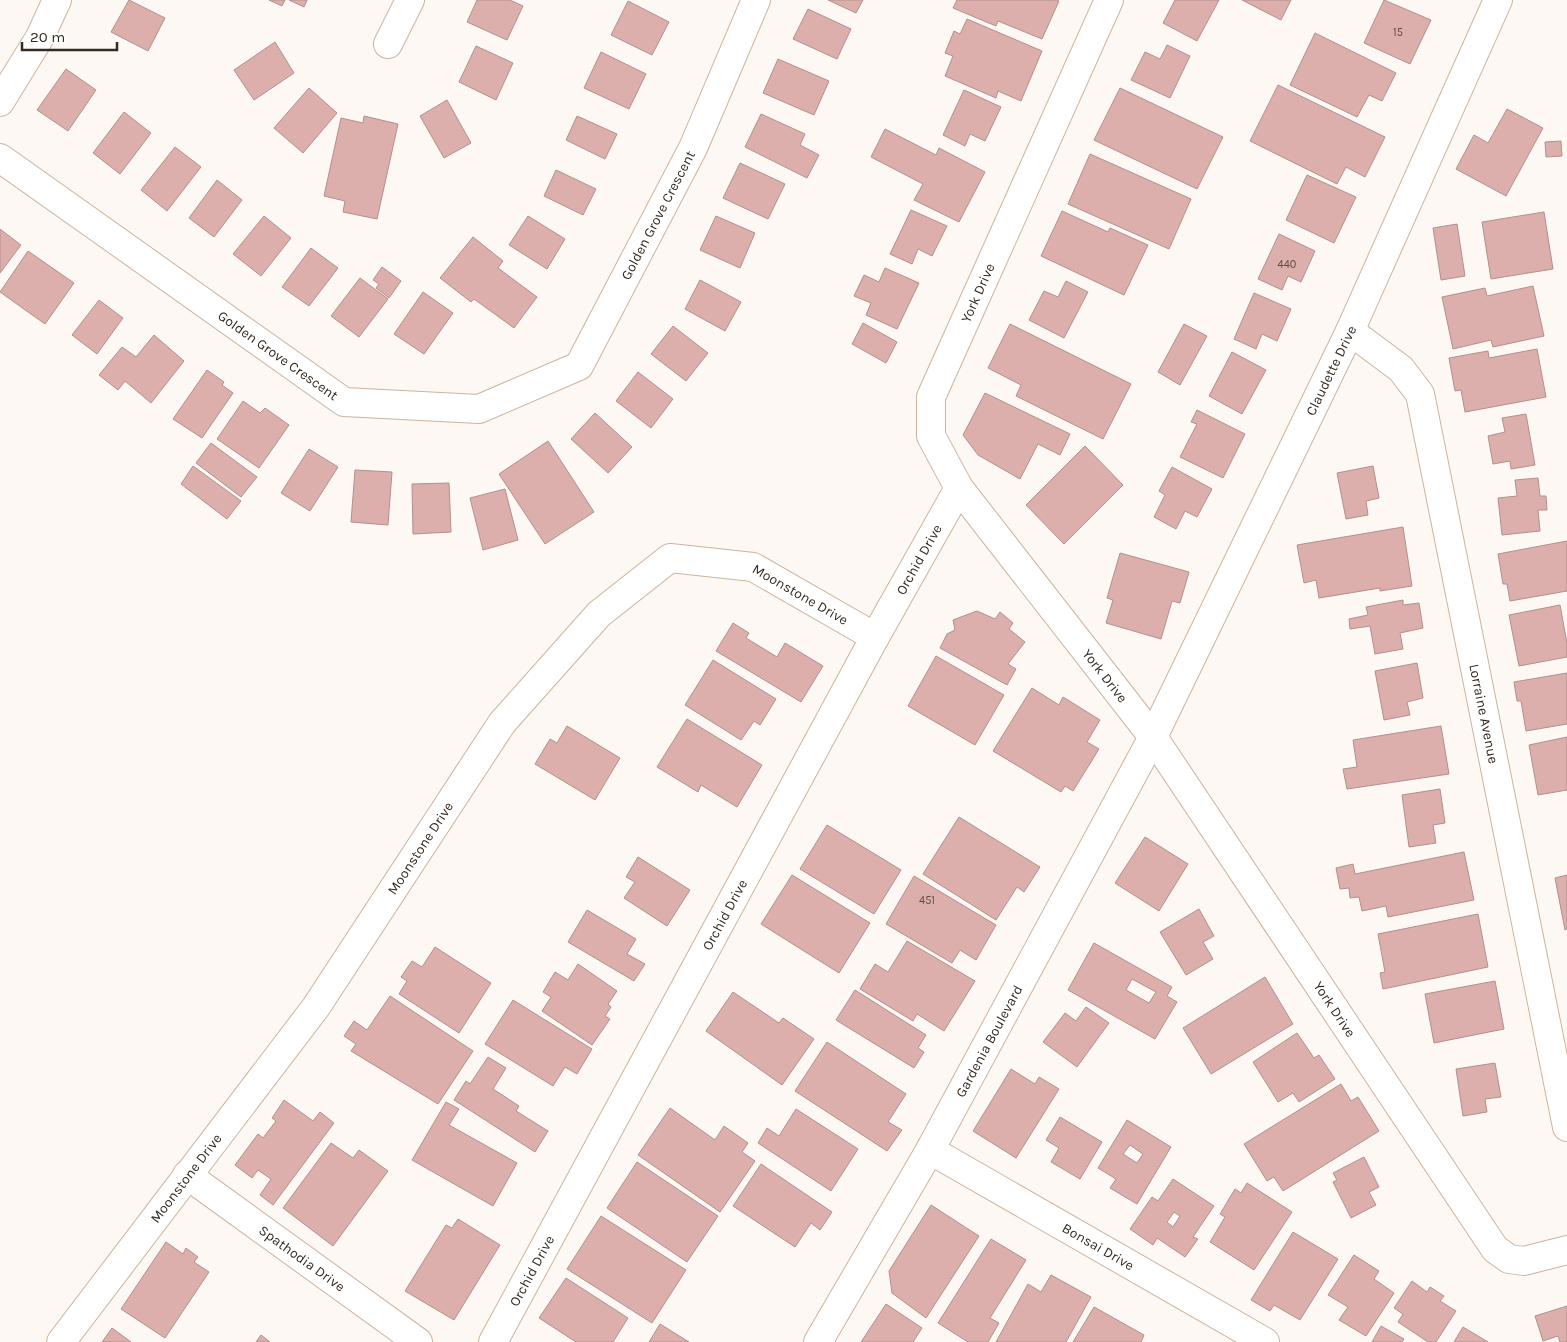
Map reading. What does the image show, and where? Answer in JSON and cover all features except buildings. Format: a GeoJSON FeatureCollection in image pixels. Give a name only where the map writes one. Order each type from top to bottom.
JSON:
{"type":"FeatureCollection","features":[{"type":"Feature","properties":{"kind":"street"},"geometry":{"type":"LineString","coordinates":[[0,102],[40,37],[57,0]]}},
{"type":"Feature","properties":{"kind":"street"},"geometry":{"type":"LineString","coordinates":[[388,44],[410,0]]}},
{"type":"Feature","properties":{"kind":"street","name":"Golden Grove Crescent"},"geometry":{"type":"LineString","coordinates":[[0,158],[344,402],[479,410],[579,366],[693,148],[756,0]]}},
{"type":"Feature","properties":{"kind":"street","name":"York Drive"},"geometry":{"type":"LineString","coordinates":[[1109,0],[931,398],[931,436],[960,488],[1153,738],[1495,1249],[1509,1260],[1524,1261],[1567,1250]]}},
{"type":"Feature","properties":{"kind":"street","name":"Claudette Drive"},"geometry":{"type":"LineString","coordinates":[[1153,738],[1350,331],[1498,0]]}},
{"type":"Feature","properties":{"kind":"street","name":"Lorraine Avenue"},"geometry":{"type":"LineString","coordinates":[[1350,331],[1401,369],[1420,394],[1567,1127]]}},
{"type":"Feature","properties":{"kind":"street","name":"Orchid Drive"},"geometry":{"type":"LineString","coordinates":[[493,1342],[875,637],[960,488]]}},
{"type":"Feature","properties":{"kind":"street","name":"Moonstone Drive"},"geometry":{"type":"LineString","coordinates":[[61,1342],[316,1007],[502,722],[599,614],[670,558],[753,567],[875,637]]}},
{"type":"Feature","properties":{"kind":"street","name":"Gardenia Boulevard"},"geometry":{"type":"LineString","coordinates":[[818,1342],[930,1150],[1153,738]]}},
{"type":"Feature","properties":{"kind":"street","name":"Bonsai Drive"},"geometry":{"type":"LineString","coordinates":[[930,1150],[1265,1342]]}},
{"type":"Feature","properties":{"kind":"street","name":"Spathodia Drive"},"geometry":{"type":"LineString","coordinates":[[187,1175],[418,1342]]}}]}
